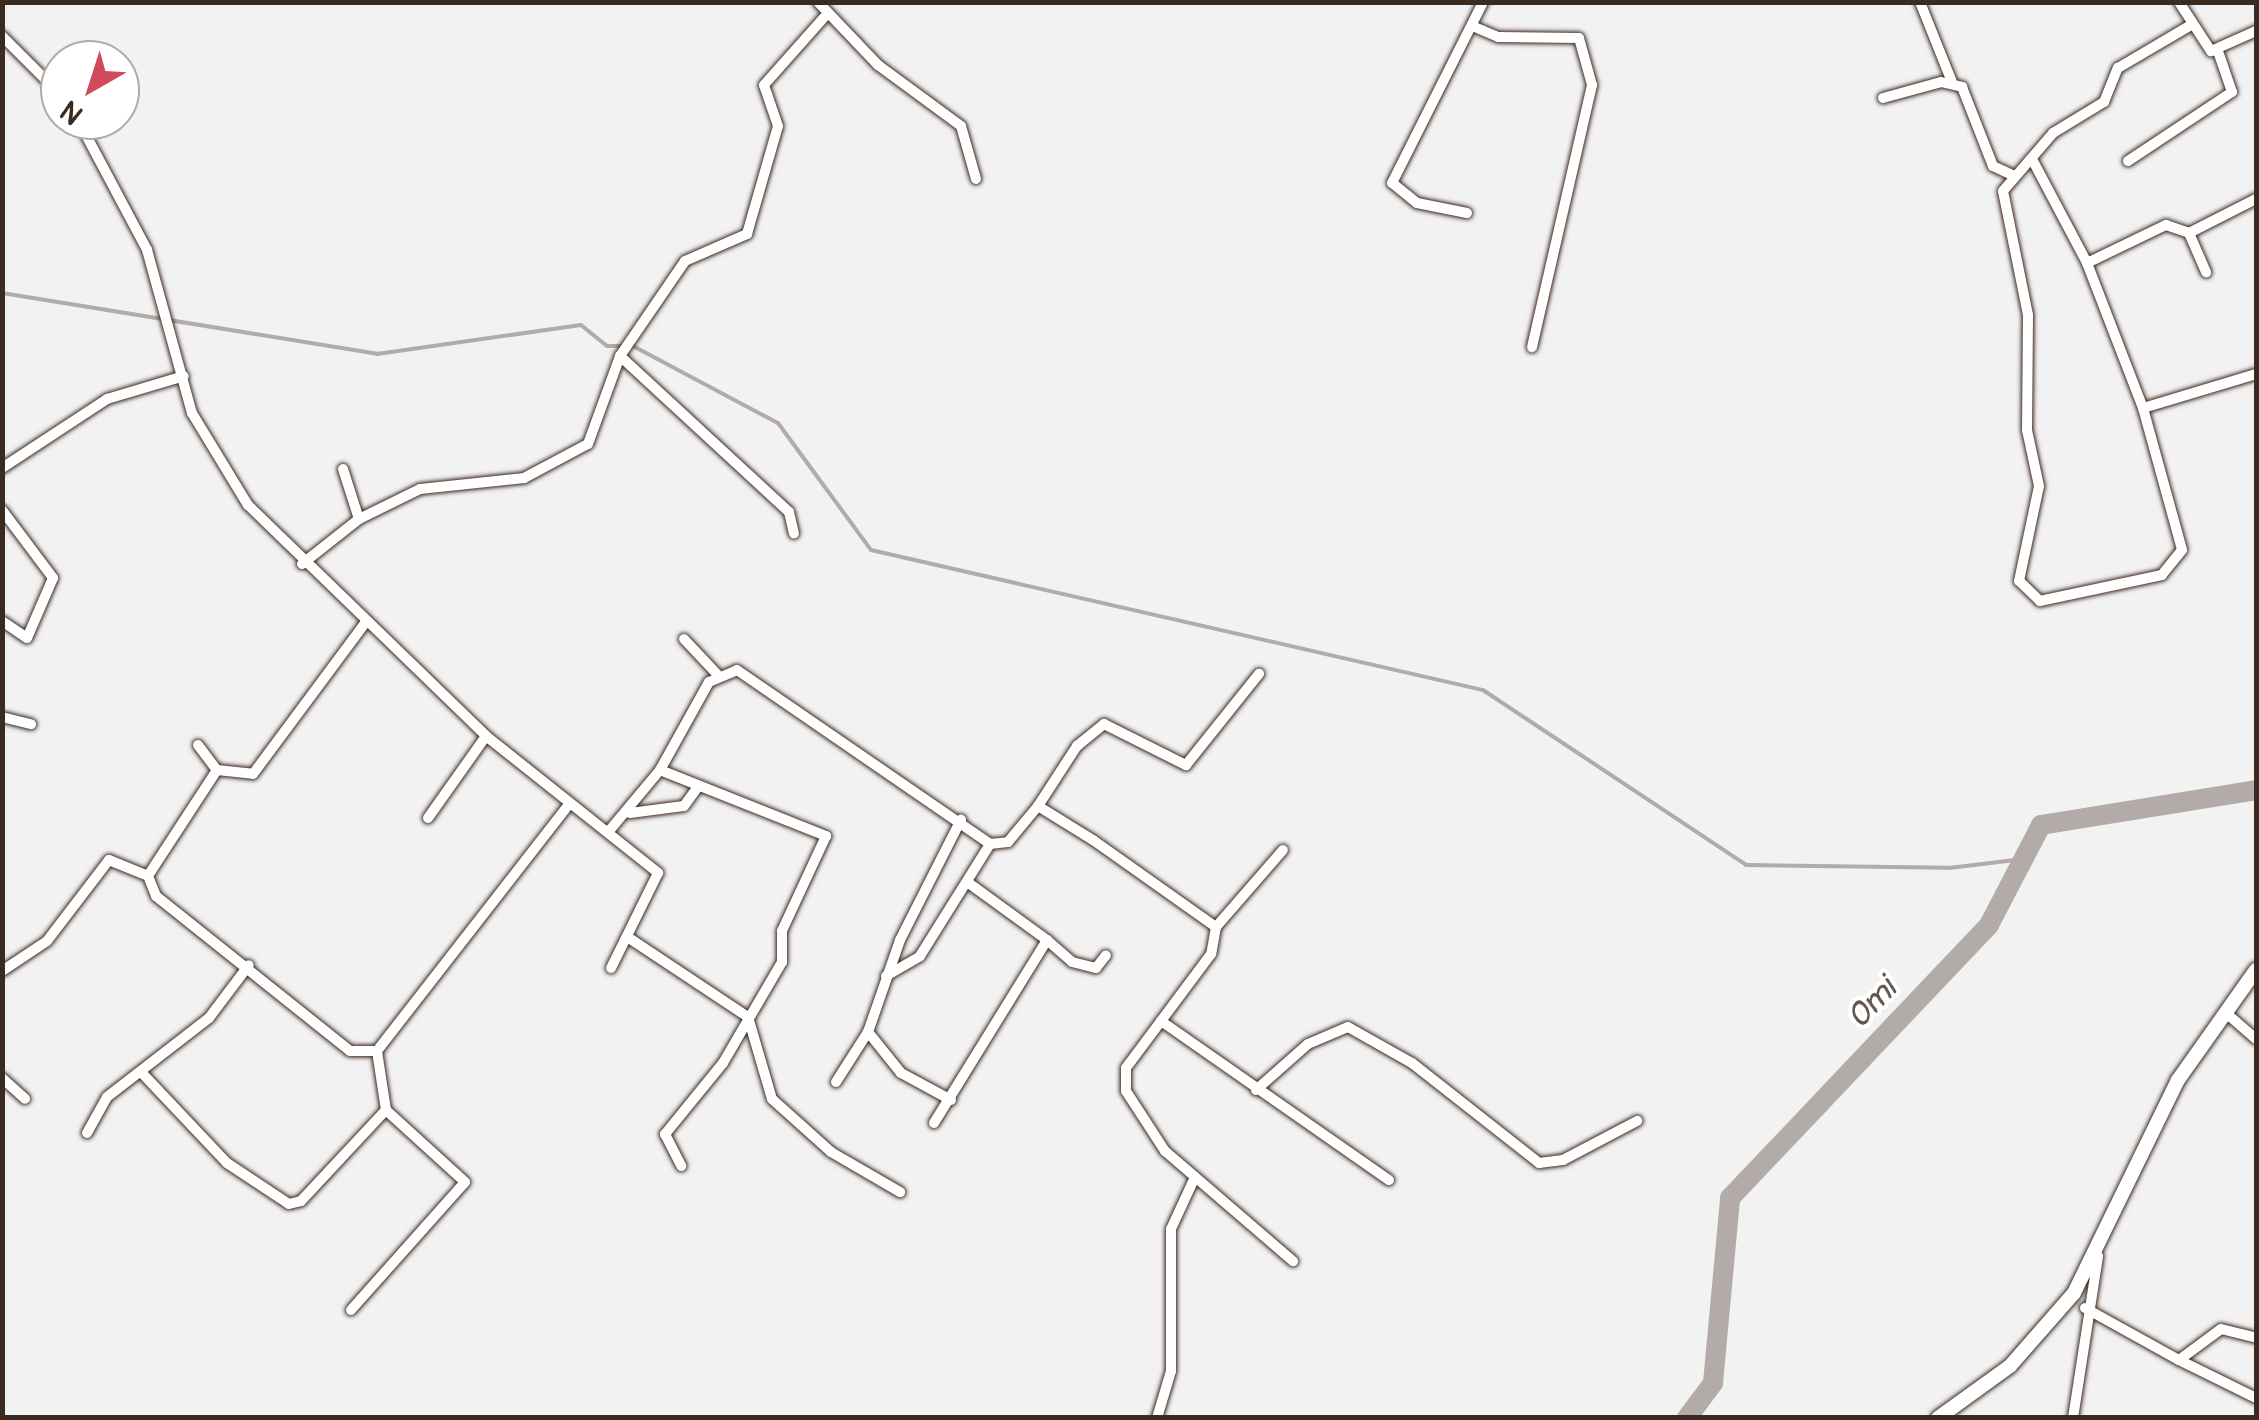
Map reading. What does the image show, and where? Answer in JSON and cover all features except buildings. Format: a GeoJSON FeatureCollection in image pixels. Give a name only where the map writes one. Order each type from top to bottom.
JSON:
{"type":"FeatureCollection","features":[{"type":"Feature","properties":{"kind":"main road"},"geometry":{"type":"LineString","coordinates":[[1938,1418],[2027,1350],[2100,1250],[2132,1165],[2256,970]]}},
{"type":"Feature","properties":{"kind":"street"},"geometry":{"type":"LineString","coordinates":[[818,2],[878,65],[962,126],[976,179]]}},
{"type":"Feature","properties":{"kind":"street"},"geometry":{"type":"LineString","coordinates":[[1467,214],[1418,203],[1392,183],[1477,28],[1483,2]]}},
{"type":"Feature","properties":{"kind":"street"},"geometry":{"type":"LineString","coordinates":[[1920,2],[1952,82],[1972,101],[1993,166],[2012,175]]}},
{"type":"Feature","properties":{"kind":"street"},"geometry":{"type":"LineString","coordinates":[[2128,162],[2232,92],[2218,50],[2192,25],[2179,2]]}},
{"type":"Feature","properties":{"kind":"street"},"geometry":{"type":"LineString","coordinates":[[302,564],[358,519],[420,489],[524,478],[575,454],[601,426],[620,356],[685,260],[747,234],[778,126],[764,85],[828,13]]}},
{"type":"Feature","properties":{"kind":"street"},"geometry":{"type":"LineString","coordinates":[[2032,159],[2087,263],[2143,408],[2182,550],[2162,575],[2030,598],[2018,561],[2039,486],[2027,430],[2028,315],[2002,202],[2012,175],[2053,134],[2104,102],[2118,68],[2192,25]]}},
{"type":"Feature","properties":{"kind":"street"},"geometry":{"type":"LineString","coordinates":[[1477,28],[1498,37],[1579,38],[1592,85],[1532,347]]}},
{"type":"Feature","properties":{"kind":"street"},"geometry":{"type":"LineString","coordinates":[[2218,50],[2256,31]]}},
{"type":"Feature","properties":{"kind":"street"},"geometry":{"type":"LineString","coordinates":[[2,36],[40,74]]}},
{"type":"Feature","properties":{"kind":"street"},"geometry":{"type":"LineString","coordinates":[[1883,98],[1952,82]]}},
{"type":"Feature","properties":{"kind":"street"},"geometry":{"type":"LineString","coordinates":[[89,140],[147,250],[210,449],[302,564],[486,736],[658,873],[611,968]]}},
{"type":"Feature","properties":{"kind":"street"},"geometry":{"type":"LineString","coordinates":[[2087,263],[2166,226],[2189,233],[2256,199]]}},
{"type":"Feature","properties":{"kind":"street"},"geometry":{"type":"LineString","coordinates":[[2189,233],[2206,272]]}},
{"type":"Feature","properties":{"kind":"street"},"geometry":{"type":"LineString","coordinates":[[620,356],[788,512],[794,533]]}},
{"type":"Feature","properties":{"kind":"street"},"geometry":{"type":"LineString","coordinates":[[2143,408],[2256,374]]}},
{"type":"Feature","properties":{"kind":"street"},"geometry":{"type":"LineString","coordinates":[[2,468],[108,400],[184,376]]}},
{"type":"Feature","properties":{"kind":"street"},"geometry":{"type":"LineString","coordinates":[[342,469],[358,519]]}},
{"type":"Feature","properties":{"kind":"street"},"geometry":{"type":"LineString","coordinates":[[2,510],[53,578],[27,638],[2,621]]}},
{"type":"Feature","properties":{"kind":"street"},"geometry":{"type":"LineString","coordinates":[[198,745],[217,770],[252,774],[366,622]]}},
{"type":"Feature","properties":{"kind":"street"},"geometry":{"type":"LineString","coordinates":[[684,639],[716,674],[752,675],[990,844],[1008,842],[1038,806],[1077,746],[1104,724],[1186,765],[1259,674]]}},
{"type":"Feature","properties":{"kind":"street"},"geometry":{"type":"LineString","coordinates":[[609,831],[630,813],[660,770],[716,674]]}},
{"type":"Feature","properties":{"kind":"street"},"geometry":{"type":"LineString","coordinates":[[2,716],[31,724]]}},
{"type":"Feature","properties":{"kind":"street"},"geometry":{"type":"LineString","coordinates":[[428,818],[486,736]]}},
{"type":"Feature","properties":{"kind":"street"},"geometry":{"type":"LineString","coordinates":[[148,876],[217,770]]}},
{"type":"Feature","properties":{"kind":"street"},"geometry":{"type":"LineString","coordinates":[[660,770],[698,787],[809,822],[826,836],[782,930],[782,962],[665,1134],[681,1166]]}},
{"type":"Feature","properties":{"kind":"street"},"geometry":{"type":"LineString","coordinates":[[630,813],[684,806],[698,787]]}},
{"type":"Feature","properties":{"kind":"street"},"geometry":{"type":"LineString","coordinates":[[351,1310],[466,1182],[386,1110],[377,1051],[570,803]]}},
{"type":"Feature","properties":{"kind":"street"},"geometry":{"type":"LineString","coordinates":[[1038,806],[1216,927]]}},
{"type":"Feature","properties":{"kind":"street"},"geometry":{"type":"LineString","coordinates":[[836,1082],[868,1032],[886,976],[960,820]]}},
{"type":"Feature","properties":{"kind":"street"},"geometry":{"type":"LineString","coordinates":[[886,976],[920,956],[970,884],[990,844]]}},
{"type":"Feature","properties":{"kind":"street"},"geometry":{"type":"LineString","coordinates":[[1283,850],[1216,927],[1212,954],[1161,1021],[1123,1081],[1165,1150],[1293,1261]]}},
{"type":"Feature","properties":{"kind":"street"},"geometry":{"type":"LineString","coordinates":[[2,971],[47,941],[109,860],[148,876],[178,915],[250,966],[350,1050],[377,1051]]}},
{"type":"Feature","properties":{"kind":"street"},"geometry":{"type":"LineString","coordinates":[[970,884],[1047,940],[1096,968],[1106,955]]}},
{"type":"Feature","properties":{"kind":"street"},"geometry":{"type":"LineString","coordinates":[[629,938],[748,1017],[772,1099],[831,1152],[900,1192]]}},
{"type":"Feature","properties":{"kind":"street"},"geometry":{"type":"LineString","coordinates":[[934,1122],[1047,940]]}},
{"type":"Feature","properties":{"kind":"street"},"geometry":{"type":"LineString","coordinates":[[87,1133],[107,1097],[209,1018],[250,966]]}},
{"type":"Feature","properties":{"kind":"street"},"geometry":{"type":"LineString","coordinates":[[2226,1012],[2256,1039]]}},
{"type":"Feature","properties":{"kind":"street"},"geometry":{"type":"LineString","coordinates":[[1161,1021],[1389,1180]]}},
{"type":"Feature","properties":{"kind":"street"},"geometry":{"type":"LineString","coordinates":[[1256,1090],[1298,1051],[1348,1027],[1412,1063],[1538,1163],[1563,1160],[1637,1121]]}},
{"type":"Feature","properties":{"kind":"street"},"geometry":{"type":"LineString","coordinates":[[868,1032],[901,1073],[951,1100]]}},
{"type":"Feature","properties":{"kind":"street"},"geometry":{"type":"LineString","coordinates":[[141,1072],[227,1163],[289,1204],[386,1110]]}},
{"type":"Feature","properties":{"kind":"street"},"geometry":{"type":"LineString","coordinates":[[2,1078],[25,1100]]}},
{"type":"Feature","properties":{"kind":"street"},"geometry":{"type":"LineString","coordinates":[[1157,1418],[1171,1371],[1171,1229],[1195,1177]]}},
{"type":"Feature","properties":{"kind":"street"},"geometry":{"type":"LineString","coordinates":[[2073,1418],[2085,1308],[2100,1250]]}},
{"type":"Feature","properties":{"kind":"street"},"geometry":{"type":"LineString","coordinates":[[2085,1308],[2256,1398]]}},
{"type":"Feature","properties":{"kind":"street"},"geometry":{"type":"LineString","coordinates":[[2178,1360],[2221,1329],[2256,1338]]}},
{"type":"Feature","properties":{"kind":"waterway"},"geometry":{"type":"LineString","coordinates":[[2,293],[377,354],[581,325],[607,346],[623,346]]}},
{"type":"Feature","properties":{"kind":"waterway"},"geometry":{"type":"LineString","coordinates":[[633,346],[778,423],[871,550],[1483,690],[1746,865],[1949,868],[2023,859]]}},
{"type":"Feature","properties":{"kind":"waterway","name":"Omi"},"geometry":{"type":"LineString","coordinates":[[1687,1418],[1713,1383],[1730,1198],[1989,925],[2041,825],[2256,790]]}}]}
